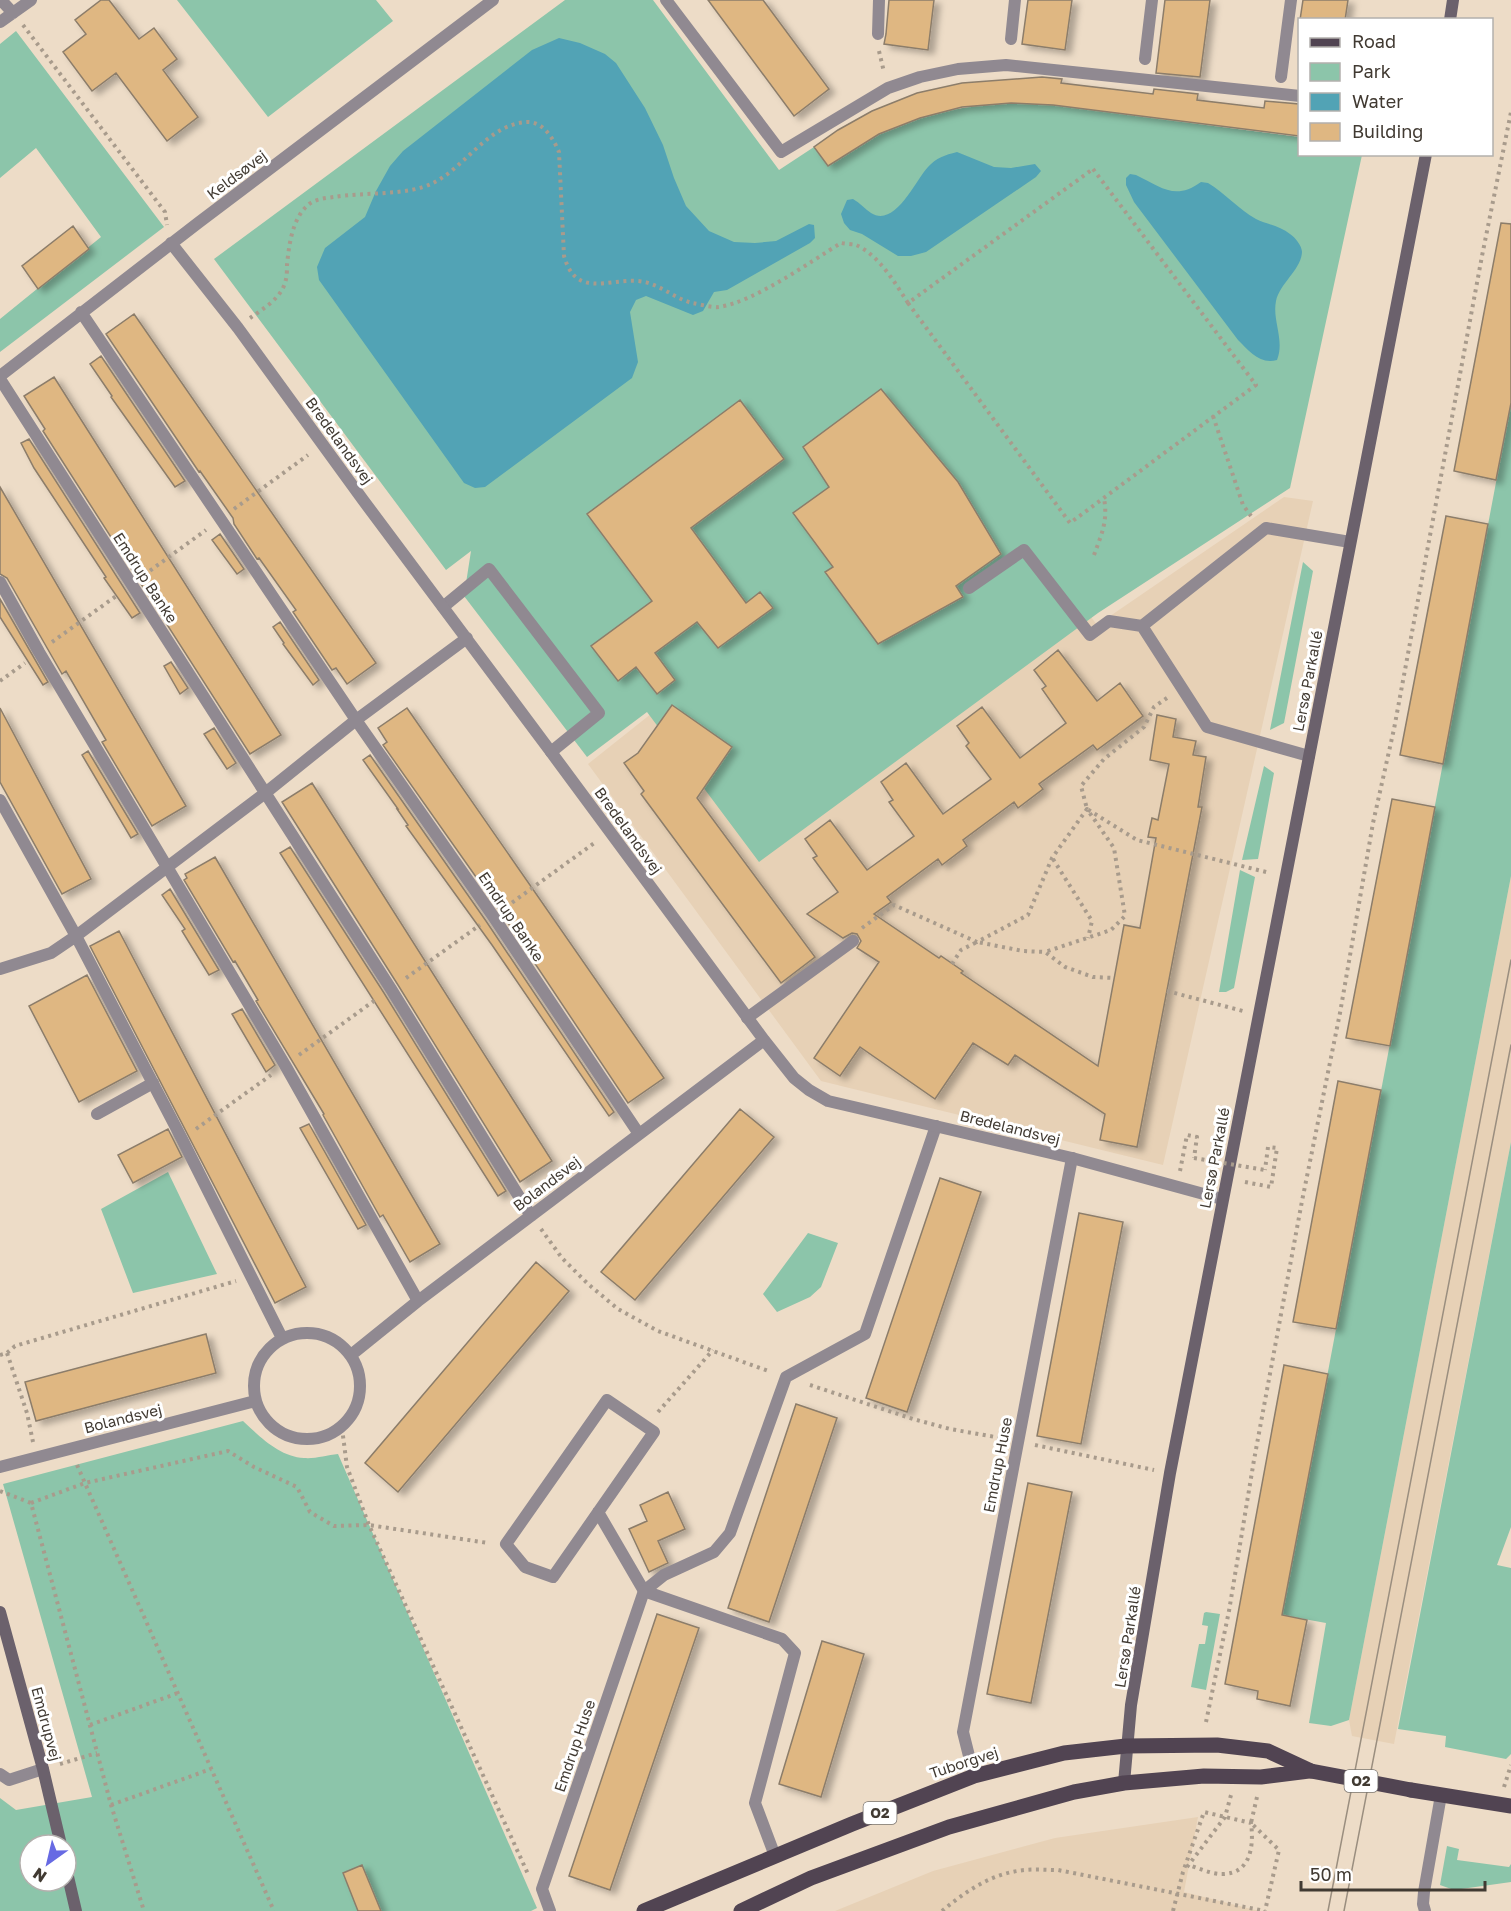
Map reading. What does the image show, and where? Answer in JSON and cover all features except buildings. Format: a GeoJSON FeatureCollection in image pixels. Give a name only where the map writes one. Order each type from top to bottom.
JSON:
{"type":"FeatureCollection","features":[{"type":"Feature","properties":{"kind":"main road","name":"Tuborgvej"},"geometry":{"type":"LineString","coordinates":[[644,1911],[974,1776],[1064,1754],[1126,1746],[1205,1744],[1268,1751],[1311,1771],[1511,1806]]}},
{"type":"Feature","properties":{"kind":"main road","name":"Tuborgvej"},"geometry":{"type":"LineString","coordinates":[[741,1911],[812,1878],[949,1827],[1074,1792],[1124,1783],[1204,1776],[1261,1777],[1311,1771]]}},
{"type":"Feature","properties":{"kind":"street"},"geometry":{"type":"LineString","coordinates":[[2,0],[13,13]]}},
{"type":"Feature","properties":{"kind":"street"},"geometry":{"type":"LineString","coordinates":[[0,22],[31,0]]}},
{"type":"Feature","properties":{"kind":"street","name":"Keldsøvej"},"geometry":{"type":"LineString","coordinates":[[0,378],[81,312],[493,0]]}},
{"type":"Feature","properties":{"kind":"street"},"geometry":{"type":"LineString","coordinates":[[666,0],[781,152],[888,88],[920,77],[958,69],[1006,65],[1298,96]]}},
{"type":"Feature","properties":{"kind":"street"},"geometry":{"type":"LineString","coordinates":[[877,38],[879,0]]}},
{"type":"Feature","properties":{"kind":"street"},"geometry":{"type":"LineString","coordinates":[[1011,39],[1015,0]]}},
{"type":"Feature","properties":{"kind":"street"},"geometry":{"type":"LineString","coordinates":[[1145,59],[1152,0]]}},
{"type":"Feature","properties":{"kind":"street"},"geometry":{"type":"LineString","coordinates":[[1281,77],[1291,0]]}},
{"type":"Feature","properties":{"kind":"street"},"geometry":{"type":"LineString","coordinates":[[1450,18],[1453,0]]}},
{"type":"Feature","properties":{"kind":"street","name":"Lersø Parkallé"},"geometry":{"type":"LineString","coordinates":[[1124,1783],[1131,1705],[1170,1473],[1426,156]]}},
{"type":"Feature","properties":{"kind":"street","name":"Bredelandsvej"},"geometry":{"type":"LineString","coordinates":[[171,243],[238,327],[747,1018],[794,1078],[808,1090],[828,1101],[1072,1158],[1222,1198]]}},
{"type":"Feature","properties":{"kind":"street","name":"Emdrup Banke"},"geometry":{"type":"LineString","coordinates":[[81,312],[639,1134]]}},
{"type":"Feature","properties":{"kind":"street","name":"Emdrup Banke"},"geometry":{"type":"LineString","coordinates":[[0,378],[264,794],[391,989],[531,1216]]}},
{"type":"Feature","properties":{"kind":"street"},"geometry":{"type":"LineString","coordinates":[[969,588],[1024,550],[1090,635],[1109,621],[1142,626],[1266,528],[1350,542]]}},
{"type":"Feature","properties":{"kind":"street"},"geometry":{"type":"LineString","coordinates":[[443,607],[489,569],[599,713],[551,752]]}},
{"type":"Feature","properties":{"kind":"street"},"geometry":{"type":"LineString","coordinates":[[0,582],[39,652],[285,1065],[417,1301]]}},
{"type":"Feature","properties":{"kind":"street"},"geometry":{"type":"LineString","coordinates":[[1142,626],[1207,727],[1308,756]]}},
{"type":"Feature","properties":{"kind":"street"},"geometry":{"type":"LineString","coordinates":[[0,969],[51,953],[76,936],[264,794],[356,720],[467,638]]}},
{"type":"Feature","properties":{"kind":"street"},"geometry":{"type":"LineString","coordinates":[[0,800],[76,936],[282,1338]]}},
{"type":"Feature","properties":{"kind":"street"},"geometry":{"type":"LineString","coordinates":[[747,1018],[853,941]]}},
{"type":"Feature","properties":{"kind":"street","name":"Bolandsvej"},"geometry":{"type":"LineString","coordinates":[[351,1355],[417,1301],[764,1040]]}},
{"type":"Feature","properties":{"kind":"street"},"geometry":{"type":"LineString","coordinates":[[97,1114],[153,1083]]}},
{"type":"Feature","properties":{"kind":"street"},"geometry":{"type":"LineString","coordinates":[[644,1591],[664,1575],[714,1552],[730,1533],[786,1377],[865,1334],[936,1126]]}},
{"type":"Feature","properties":{"kind":"street","name":"Emdrup Huse"},"geometry":{"type":"LineString","coordinates":[[974,1776],[963,1732],[1072,1158]]}},
{"type":"Feature","properties":{"kind":"street"},"geometry":{"type":"LineString","coordinates":[[300,1333],[319,1334],[337,1342],[351,1355],[359,1373],[360,1393],[354,1412],[342,1428],[326,1436],[309,1440],[291,1438],[275,1430],[262,1417],[255,1401],[253,1383],[257,1365],[267,1350],[282,1338],[300,1333]]}},
{"type":"Feature","properties":{"kind":"street"},"geometry":{"type":"LineString","coordinates":[[607,1400],[646,1427],[654,1432],[553,1577],[525,1567],[506,1544],[607,1400]]}},
{"type":"Feature","properties":{"kind":"street","name":"Bolandsvej"},"geometry":{"type":"LineString","coordinates":[[0,1467],[255,1401]]}},
{"type":"Feature","properties":{"kind":"street"},"geometry":{"type":"LineString","coordinates":[[598,1512],[644,1591],[782,1639],[795,1653],[755,1803],[775,1856]]}},
{"type":"Feature","properties":{"kind":"street","name":"Emdrup Huse"},"geometry":{"type":"LineString","coordinates":[[542,1889],[644,1591]]}},
{"type":"Feature","properties":{"kind":"street","name":"Emdrupvej"},"geometry":{"type":"LineString","coordinates":[[0,1612],[58,1833]]}},
{"type":"Feature","properties":{"kind":"street"},"geometry":{"type":"LineString","coordinates":[[0,1774],[9,1780],[43,1769]]}},
{"type":"Feature","properties":{"kind":"street"},"geometry":{"type":"LineString","coordinates":[[1425,1911],[1424,1892],[1441,1795]]}},
{"type":"Feature","properties":{"kind":"street"},"geometry":{"type":"LineString","coordinates":[[542,1889],[550,1911]]}},
{"type":"Feature","properties":{"kind":"street"},"geometry":{"type":"LineString","coordinates":[[72,1893],[76,1911]]}},
{"type":"Feature","properties":{"kind":"path"},"geometry":{"type":"LineString","coordinates":[[13,13],[165,212],[171,243]]}},
{"type":"Feature","properties":{"kind":"path"},"geometry":{"type":"LineString","coordinates":[[877,38],[888,88]]}},
{"type":"Feature","properties":{"kind":"path"},"geometry":{"type":"LineString","coordinates":[[1206,1722],[1229,1611],[1254,1460],[1340,1013],[1373,823],[1394,729],[1511,112]]}},
{"type":"Feature","properties":{"kind":"path"},"geometry":{"type":"LineString","coordinates":[[238,327],[279,294],[285,283],[293,231],[298,218],[308,204],[321,199],[354,194],[413,190],[434,183],[478,147],[512,124],[530,122],[536,123],[545,130],[559,152],[564,256],[567,266],[575,276],[589,285],[638,281],[665,289],[689,302],[718,307],[753,296],[841,243],[855,245],[873,257],[895,283],[908,303],[1070,523],[1256,385],[1093,168],[908,303]]}},
{"type":"Feature","properties":{"kind":"path"},"geometry":{"type":"LineString","coordinates":[[1213,417],[1243,505],[1262,531]]}},
{"type":"Feature","properties":{"kind":"path"},"geometry":{"type":"LineString","coordinates":[[0,681],[323,444]]}},
{"type":"Feature","properties":{"kind":"path"},"geometry":{"type":"LineString","coordinates":[[1094,555],[1104,529],[1106,513],[1104,498]]}},
{"type":"Feature","properties":{"kind":"path"},"geometry":{"type":"LineString","coordinates":[[853,941],[851,936],[894,905],[977,942],[1023,951],[1045,952],[1111,930],[1125,916],[1114,849],[1087,809],[1081,786],[1104,759],[1144,727],[1154,707],[1181,687]]}},
{"type":"Feature","properties":{"kind":"path"},"geometry":{"type":"LineString","coordinates":[[952,964],[961,950],[1028,915],[1052,858],[1087,809]]}},
{"type":"Feature","properties":{"kind":"path"},"geometry":{"type":"LineString","coordinates":[[1087,809],[1137,840],[1285,877]]}},
{"type":"Feature","properties":{"kind":"path"},"geometry":{"type":"LineString","coordinates":[[1052,858],[1092,921],[1088,939]]}},
{"type":"Feature","properties":{"kind":"path"},"geometry":{"type":"LineString","coordinates":[[1045,952],[1065,967],[1093,977],[1114,978]]}},
{"type":"Feature","properties":{"kind":"path"},"geometry":{"type":"LineString","coordinates":[[1167,991],[1258,1014]]}},
{"type":"Feature","properties":{"kind":"path"},"geometry":{"type":"LineString","coordinates":[[1184,1157],[1187,1135],[1197,1137],[1194,1158],[1265,1170],[1268,1147],[1277,1148],[1270,1186],[1226,1178]]}},
{"type":"Feature","properties":{"kind":"path"},"geometry":{"type":"LineString","coordinates":[[531,1216],[562,1258],[588,1284],[618,1309],[658,1331],[913,1419],[950,1429],[1170,1473]]}},
{"type":"Feature","properties":{"kind":"path"},"geometry":{"type":"LineString","coordinates":[[0,1355],[7,1353],[15,1346],[251,1277]]}},
{"type":"Feature","properties":{"kind":"path"},"geometry":{"type":"LineString","coordinates":[[646,1427],[713,1350]]}},
{"type":"Feature","properties":{"kind":"path"},"geometry":{"type":"LineString","coordinates":[[7,1353],[27,1413],[32,1436]]}},
{"type":"Feature","properties":{"kind":"path"},"geometry":{"type":"LineString","coordinates":[[342,1428],[347,1467],[369,1525],[528,1874],[542,1889]]}},
{"type":"Feature","properties":{"kind":"path"},"geometry":{"type":"LineString","coordinates":[[69,1448],[274,1911]]}},
{"type":"Feature","properties":{"kind":"path"},"geometry":{"type":"LineString","coordinates":[[0,1491],[31,1503],[85,1483],[228,1451],[254,1467],[297,1487],[310,1512],[334,1526],[369,1525],[506,1544]]}},
{"type":"Feature","properties":{"kind":"path"},"geometry":{"type":"LineString","coordinates":[[31,1503],[111,1805],[144,1911]]}},
{"type":"Feature","properties":{"kind":"path"},"geometry":{"type":"LineString","coordinates":[[90,1725],[178,1693]]}},
{"type":"Feature","properties":{"kind":"path"},"geometry":{"type":"LineString","coordinates":[[43,1769],[97,1753]]}},
{"type":"Feature","properties":{"kind":"path"},"geometry":{"type":"LineString","coordinates":[[111,1805],[212,1769]]}},
{"type":"Feature","properties":{"kind":"path"},"geometry":{"type":"LineString","coordinates":[[1183,1872],[1225,1817],[1236,1777]]}},
{"type":"Feature","properties":{"kind":"path"},"geometry":{"type":"LineString","coordinates":[[1188,1865],[1221,1874],[1239,1870],[1248,1860],[1253,1847],[1251,1823],[1261,1777]]}},
{"type":"Feature","properties":{"kind":"path"},"geometry":{"type":"LineString","coordinates":[[942,1911],[965,1892],[991,1878],[1024,1870],[1058,1870],[1178,1893],[1265,1911],[1279,1850],[1251,1823],[1204,1812],[1183,1872],[1178,1893],[1174,1910]]}},
{"type":"Feature","properties":{"kind":"shaded area"},"geometry":{"type":"Polygon","coordinates":[[[1284,497],[1313,501],[1163,1165],[821,1081],[588,764],[822,578],[1037,545],[1097,625],[1284,497]]]}},
{"type":"Feature","properties":{"kind":"shaded area"},"geometry":{"type":"Polygon","coordinates":[[[1511,876],[1511,1142],[1394,1744],[1352,1736],[1349,1720],[1511,876]]]}},
{"type":"Feature","properties":{"kind":"shaded area"},"geometry":{"type":"Polygon","coordinates":[[[1198,1817],[1184,1892],[1259,1911],[835,1911],[933,1871],[1055,1838],[1198,1817]]]}},
{"type":"Feature","properties":{"kind":"green space"},"geometry":{"type":"Polygon","coordinates":[[[177,0],[376,0],[393,21],[268,117],[177,0]]]}},
{"type":"Feature","properties":{"kind":"green space"},"geometry":{"type":"Polygon","coordinates":[[[565,0],[653,0],[779,170],[814,147],[828,165],[879,134],[920,118],[987,104],[1011,103],[1053,105],[1298,137],[1298,156],[1362,156],[1290,488],[1098,613],[759,862],[647,712],[587,757],[464,596],[471,551],[446,570],[214,259],[565,0]]]}},
{"type":"Feature","properties":{"kind":"green space"},"geometry":{"type":"Polygon","coordinates":[[[16,31],[164,227],[0,352],[0,319],[101,237],[36,148],[0,178],[0,44],[16,31]]]}},
{"type":"Feature","properties":{"kind":"green space"},"geometry":{"type":"Polygon","coordinates":[[[1511,403],[1511,876],[1349,1720],[1331,1726],[1309,1723],[1326,1623],[1282,1615],[1511,403]]]}},
{"type":"Feature","properties":{"kind":"green space"},"geometry":{"type":"Polygon","coordinates":[[[1303,562],[1313,571],[1284,723],[1270,730],[1303,562]]]}},
{"type":"Feature","properties":{"kind":"green space"},"geometry":{"type":"Polygon","coordinates":[[[1264,766],[1274,773],[1258,859],[1242,860],[1264,766]]]}},
{"type":"Feature","properties":{"kind":"green space"},"geometry":{"type":"Polygon","coordinates":[[[1240,870],[1255,877],[1234,988],[1226,992],[1219,992],[1240,870]]]}},
{"type":"Feature","properties":{"kind":"green space"},"geometry":{"type":"Polygon","coordinates":[[[1511,1142],[1511,1527],[1497,1565],[1511,1568],[1511,1754],[1506,1759],[1445,1747],[1446,1736],[1398,1729],[1511,1142]]]}},
{"type":"Feature","properties":{"kind":"green space"},"geometry":{"type":"Polygon","coordinates":[[[168,1172],[217,1274],[133,1293],[101,1209],[168,1172]]]}},
{"type":"Feature","properties":{"kind":"green space"},"geometry":{"type":"Polygon","coordinates":[[[808,1233],[838,1243],[821,1287],[810,1297],[777,1312],[763,1294],[808,1233]]]}},
{"type":"Feature","properties":{"kind":"green space"},"geometry":{"type":"Polygon","coordinates":[[[243,1421],[271,1445],[295,1457],[308,1458],[338,1454],[537,1908],[531,1911],[0,1911],[0,1798],[16,1810],[92,1797],[3,1484],[243,1421]]]}},
{"type":"Feature","properties":{"kind":"green space"},"geometry":{"type":"Polygon","coordinates":[[[1206,1612],[1220,1614],[1206,1690],[1191,1687],[1199,1644],[1205,1644],[1208,1626],[1202,1625],[1206,1612]]]}},
{"type":"Feature","properties":{"kind":"green space"},"geometry":{"type":"Polygon","coordinates":[[[1447,1846],[1459,1849],[1457,1860],[1509,1867],[1511,1864],[1511,1882],[1454,1890],[1440,1885],[1447,1846]]]}},
{"type":"Feature","properties":{"kind":"water"},"geometry":{"type":"Polygon","coordinates":[[[559,38],[580,43],[605,54],[616,63],[645,108],[663,145],[686,206],[709,231],[734,242],[755,243],[776,241],[809,224],[814,225],[815,238],[727,290],[714,292],[703,311],[693,315],[646,296],[636,300],[630,312],[638,362],[632,378],[485,487],[475,488],[464,483],[319,280],[317,267],[325,248],[365,217],[390,166],[403,151],[532,50],[559,38]]]}},
{"type":"Feature","properties":{"kind":"water"},"geometry":{"type":"Polygon","coordinates":[[[957,152],[994,167],[1011,168],[1035,164],[1041,171],[1036,177],[926,252],[911,256],[898,256],[862,234],[850,230],[844,223],[841,214],[847,200],[853,199],[871,213],[880,216],[888,214],[904,201],[931,164],[941,157],[957,152]]]}},
{"type":"Feature","properties":{"kind":"water"},"geometry":{"type":"Polygon","coordinates":[[[1130,174],[1168,190],[1176,191],[1192,188],[1201,182],[1208,183],[1249,215],[1282,229],[1300,244],[1301,259],[1278,294],[1276,301],[1280,345],[1277,360],[1260,359],[1238,340],[1134,202],[1126,185],[1126,178],[1130,174]]]}},
{"type":"Feature","properties":{"kind":"tram line"},"geometry":{"type":"LineString","coordinates":[[1328,1911],[1511,960]]}},
{"type":"Feature","properties":{"kind":"tram line"},"geometry":{"type":"LineString","coordinates":[[1344,1911],[1511,1045]]}}]}
